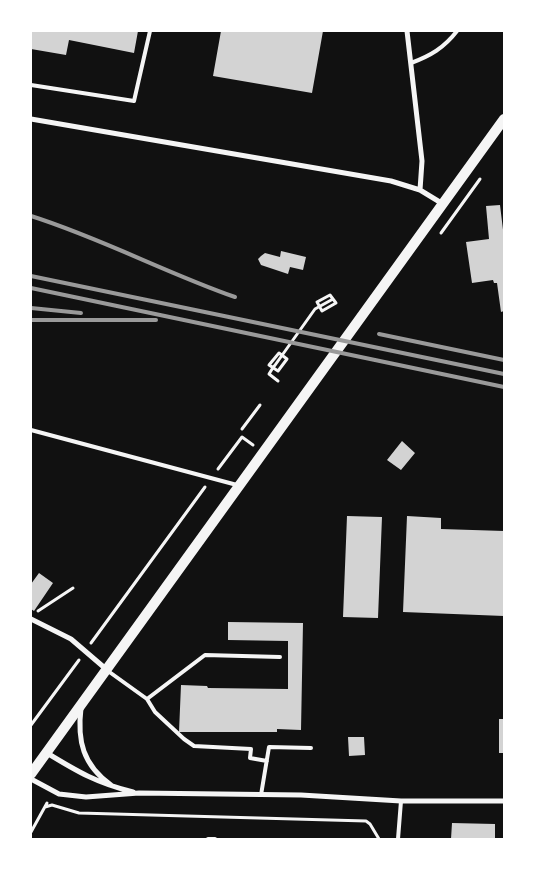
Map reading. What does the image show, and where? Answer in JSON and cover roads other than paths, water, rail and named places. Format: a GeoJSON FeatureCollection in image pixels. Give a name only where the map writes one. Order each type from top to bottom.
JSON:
{"type":"FeatureCollection","features":[{"type":"Feature","properties":{"kind":"main road"},"geometry":{"type":"LineString","coordinates":[[31,774],[504,119]]}},
{"type":"Feature","properties":{"kind":"street"},"geometry":{"type":"LineString","coordinates":[[407,31],[422,161],[420,190]]}},
{"type":"Feature","properties":{"kind":"street"},"geometry":{"type":"LineString","coordinates":[[31,119],[391,181],[420,190],[443,204]]}},
{"type":"Feature","properties":{"kind":"street"},"geometry":{"type":"LineString","coordinates":[[31,619],[71,638],[106,670]]}},
{"type":"Feature","properties":{"kind":"street"},"geometry":{"type":"LineString","coordinates":[[81,705],[80,742],[85,757],[102,778],[116,788]]}},
{"type":"Feature","properties":{"kind":"street"},"geometry":{"type":"LineString","coordinates":[[47,753],[85,776],[116,788],[139,793]]}},
{"type":"Feature","properties":{"kind":"street"},"geometry":{"type":"LineString","coordinates":[[31,780],[54,792],[74,796],[139,793],[261,794],[401,801],[504,801]]}},
{"type":"Feature","properties":{"kind":"lane"},"geometry":{"type":"LineString","coordinates":[[31,85],[134,102],[150,31]]}},
{"type":"Feature","properties":{"kind":"lane"},"geometry":{"type":"LineString","coordinates":[[411,63],[434,53],[446,44],[457,31]]}},
{"type":"Feature","properties":{"kind":"lane"},"geometry":{"type":"LineString","coordinates":[[31,430],[240,486]]}},
{"type":"Feature","properties":{"kind":"lane"},"geometry":{"type":"LineString","coordinates":[[147,699],[205,655],[280,657]]}},
{"type":"Feature","properties":{"kind":"lane"},"geometry":{"type":"LineString","coordinates":[[106,670],[147,699],[154,712],[194,746],[251,749],[250,758],[267,762]]}},
{"type":"Feature","properties":{"kind":"lane"},"geometry":{"type":"LineString","coordinates":[[261,794],[269,747],[311,748]]}},
{"type":"Feature","properties":{"kind":"lane"},"geometry":{"type":"LineString","coordinates":[[398,839],[401,801]]}},
{"type":"Feature","properties":{"kind":"lane"},"geometry":{"type":"LineString","coordinates":[[208,839],[215,839]]}},
{"type":"Feature","properties":{"kind":"railway"},"geometry":{"type":"LineString","coordinates":[[31,216],[83,235],[235,297]]}},
{"type":"Feature","properties":{"kind":"railway"},"geometry":{"type":"LineString","coordinates":[[31,276],[504,374]]}},
{"type":"Feature","properties":{"kind":"railway"},"geometry":{"type":"LineString","coordinates":[[31,288],[504,387]]}},
{"type":"Feature","properties":{"kind":"railway"},"geometry":{"type":"LineString","coordinates":[[31,308],[81,313]]}},
{"type":"Feature","properties":{"kind":"railway"},"geometry":{"type":"LineString","coordinates":[[31,320],[156,320]]}},
{"type":"Feature","properties":{"kind":"railway"},"geometry":{"type":"LineString","coordinates":[[379,334],[504,360]]}}]}
